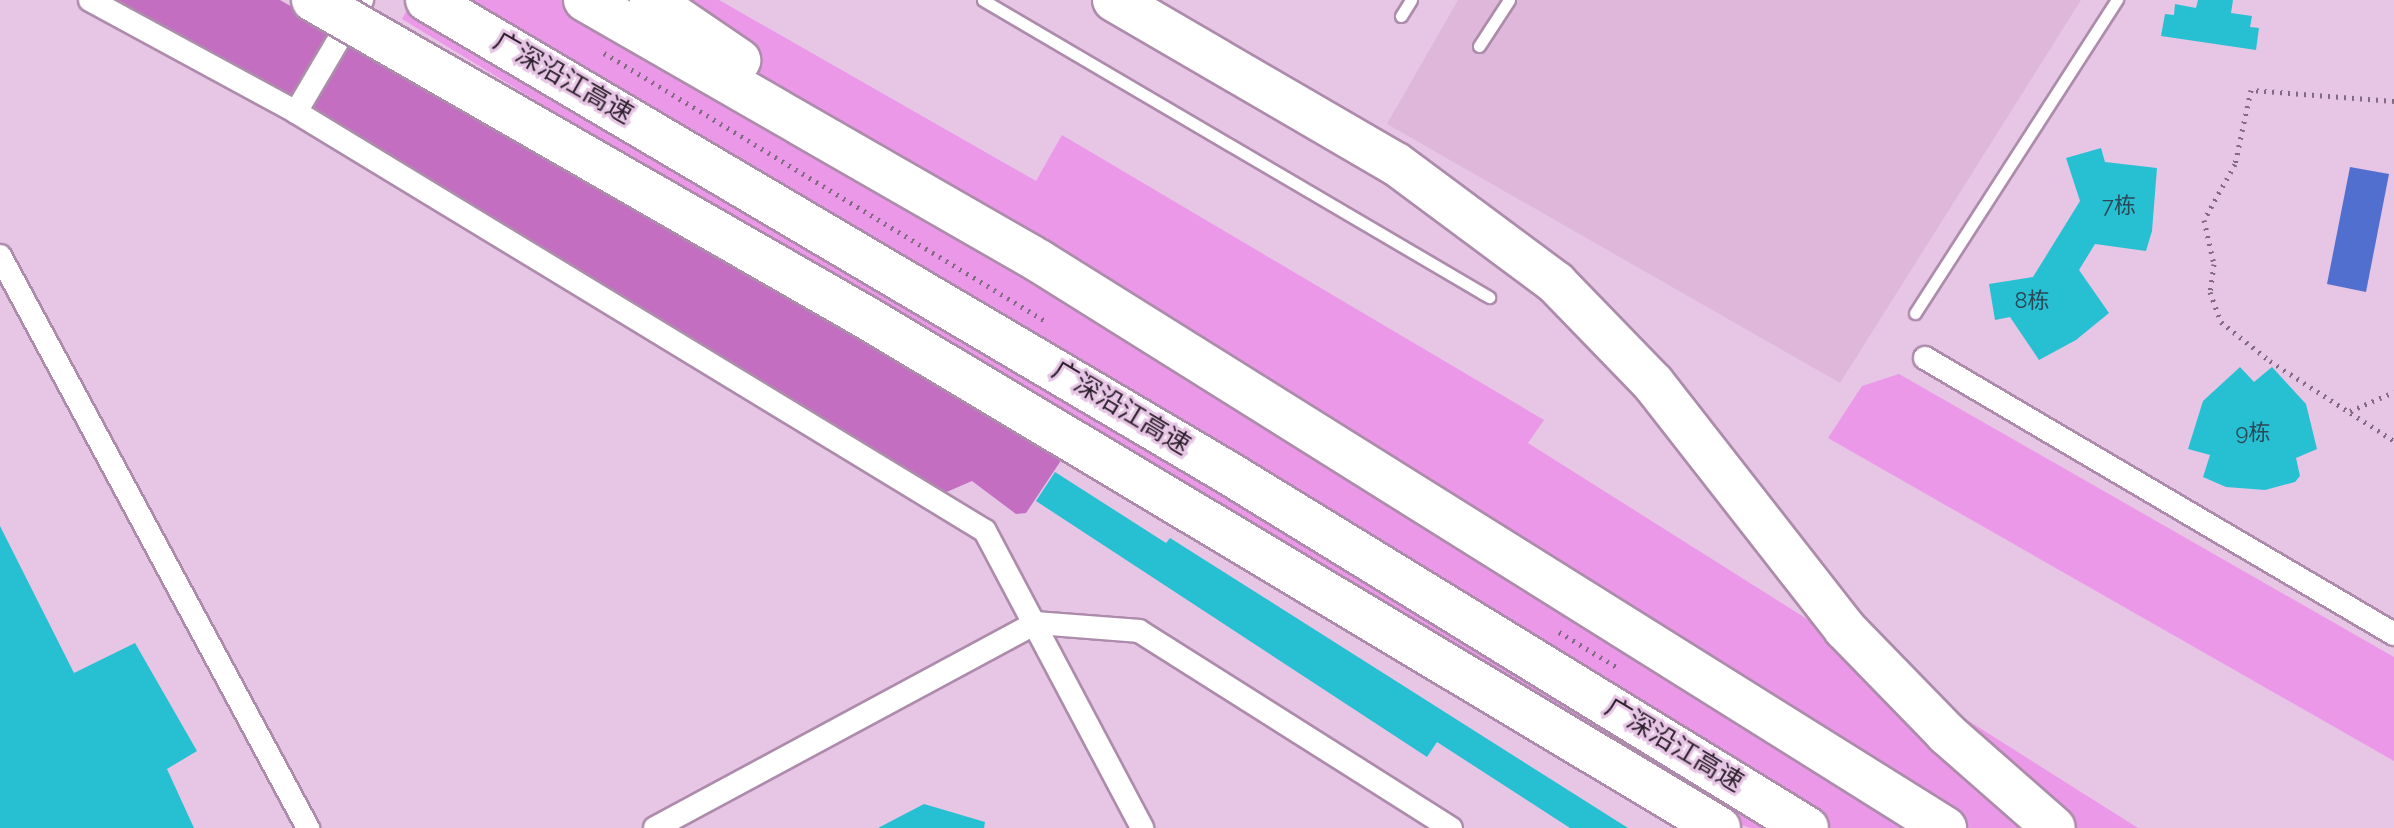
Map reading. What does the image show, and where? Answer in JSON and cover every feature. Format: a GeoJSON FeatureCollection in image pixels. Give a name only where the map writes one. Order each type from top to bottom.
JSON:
{"type":"FeatureCollection","features":[{"type":"Feature","properties":{"kind":"highway"},"geometry":{"type":"LineString","coordinates":[[313,0],[867,318],[1719,828]]}},
{"type":"Feature","properties":{"kind":"highway","name":"广深沿江高速"},"geometry":{"type":"LineString","coordinates":[[427,0],[1230,474],[1807,828]]}},
{"type":"Feature","properties":{"kind":"highway"},"geometry":{"type":"LineString","coordinates":[[585,0],[1039,261]]}},
{"type":"Feature","properties":{"kind":"highway"},"geometry":{"type":"LineString","coordinates":[[651,0],[1039,261],[1945,828]]}},
{"type":"Feature","properties":{"kind":"highway"},"geometry":{"type":"LineString","coordinates":[[1114,0],[1396,164],[1556,283],[1653,383],[1845,629],[1947,734],[2054,828]]}},
{"type":"Feature","properties":{"kind":"street"},"geometry":{"type":"LineString","coordinates":[[90,0],[296,112],[985,531],[1142,828]]}},
{"type":"Feature","properties":{"kind":"street"},"geometry":{"type":"LineString","coordinates":[[296,112],[362,0]]}},
{"type":"Feature","properties":{"kind":"street"},"geometry":{"type":"LineString","coordinates":[[0,256],[308,828]]}},
{"type":"Feature","properties":{"kind":"street"},"geometry":{"type":"LineString","coordinates":[[1925,358],[2394,634]]}},
{"type":"Feature","properties":{"kind":"street"},"geometry":{"type":"LineString","coordinates":[[655,828],[1036,623],[1139,631],[1451,828]]}},
{"type":"Feature","properties":{"kind":"lane"},"geometry":{"type":"LineString","coordinates":[[983,0],[1489,297]]}},
{"type":"Feature","properties":{"kind":"lane"},"geometry":{"type":"LineString","coordinates":[[1401,16],[1411,0]]}},
{"type":"Feature","properties":{"kind":"lane"},"geometry":{"type":"LineString","coordinates":[[1479,46],[1509,0]]}},
{"type":"Feature","properties":{"kind":"lane"},"geometry":{"type":"LineString","coordinates":[[1915,313],[2117,0]]}},
{"type":"Feature","properties":{"kind":"path"},"geometry":{"type":"LineString","coordinates":[[2394,101],[2251,90],[2235,164],[2204,220],[2214,264],[2210,292],[2221,322],[2394,441]]}},
{"type":"Feature","properties":{"kind":"path"},"geometry":{"type":"LineString","coordinates":[[2349,412],[2394,392]]}},
{"type":"Feature","properties":{"kind":"shaded area"},"geometry":{"type":"Polygon","coordinates":[[[112,0],[280,0],[1060,446],[1064,456],[1026,513],[1016,514],[972,481],[942,494],[112,0]]]}},
{"type":"Feature","properties":{"kind":"shaded area"},"geometry":{"type":"Polygon","coordinates":[[[413,0],[719,0],[1036,181],[1062,135],[1544,420],[1528,443],[2138,828],[1751,828],[1708,815],[402,19],[413,0]]]}},
{"type":"Feature","properties":{"kind":"shaded area"},"geometry":{"type":"Polygon","coordinates":[[[1458,0],[2081,0],[1840,383],[1387,124],[1458,0]]]}},
{"type":"Feature","properties":{"kind":"shaded area"},"geometry":{"type":"Polygon","coordinates":[[[1899,374],[2394,657],[2394,761],[1828,438],[1862,386],[1899,374]]]}},
{"type":"Feature","properties":{"kind":"water"},"geometry":{"type":"Polygon","coordinates":[[[2350,167],[2389,174],[2366,292],[2327,284],[2350,167]]]}},
{"type":"Feature","properties":{"kind":"building"},"geometry":{"type":"Polygon","coordinates":[[[2198,0],[2233,0],[2231,13],[2252,16],[2250,27],[2259,28],[2256,50],[2161,36],[2165,14],[2174,15],[2175,4],[2196,8],[2198,0]]]}},
{"type":"Feature","properties":{"kind":"building"},"geometry":{"type":"Polygon","coordinates":[[[2101,148],[2105,162],[2157,168],[2152,231],[2146,251],[2095,244],[2079,270],[2109,313],[2076,340],[2039,360],[2010,317],[1995,320],[1989,284],[2033,277],[2080,201],[2066,158],[2101,148]]]}},
{"type":"Feature","properties":{"kind":"building"},"geometry":{"type":"Polygon","coordinates":[[[2240,367],[2254,382],[2272,367],[2306,404],[2317,449],[2296,458],[2300,476],[2295,482],[2265,490],[2226,487],[2203,477],[2210,455],[2188,449],[2203,401],[2240,367]]]}},
{"type":"Feature","properties":{"kind":"building"},"geometry":{"type":"Polygon","coordinates":[[[1055,472],[1166,543],[1170,538],[1628,828],[1570,828],[1437,742],[1427,757],[1036,501],[1055,472]]]}},
{"type":"Feature","properties":{"kind":"building"},"geometry":{"type":"Polygon","coordinates":[[[0,526],[74,673],[135,643],[197,751],[167,769],[194,828],[0,828],[0,526]]]}},
{"type":"Feature","properties":{"kind":"building"},"geometry":{"type":"Polygon","coordinates":[[[924,804],[985,822],[984,828],[878,828],[924,804]]]}}]}
